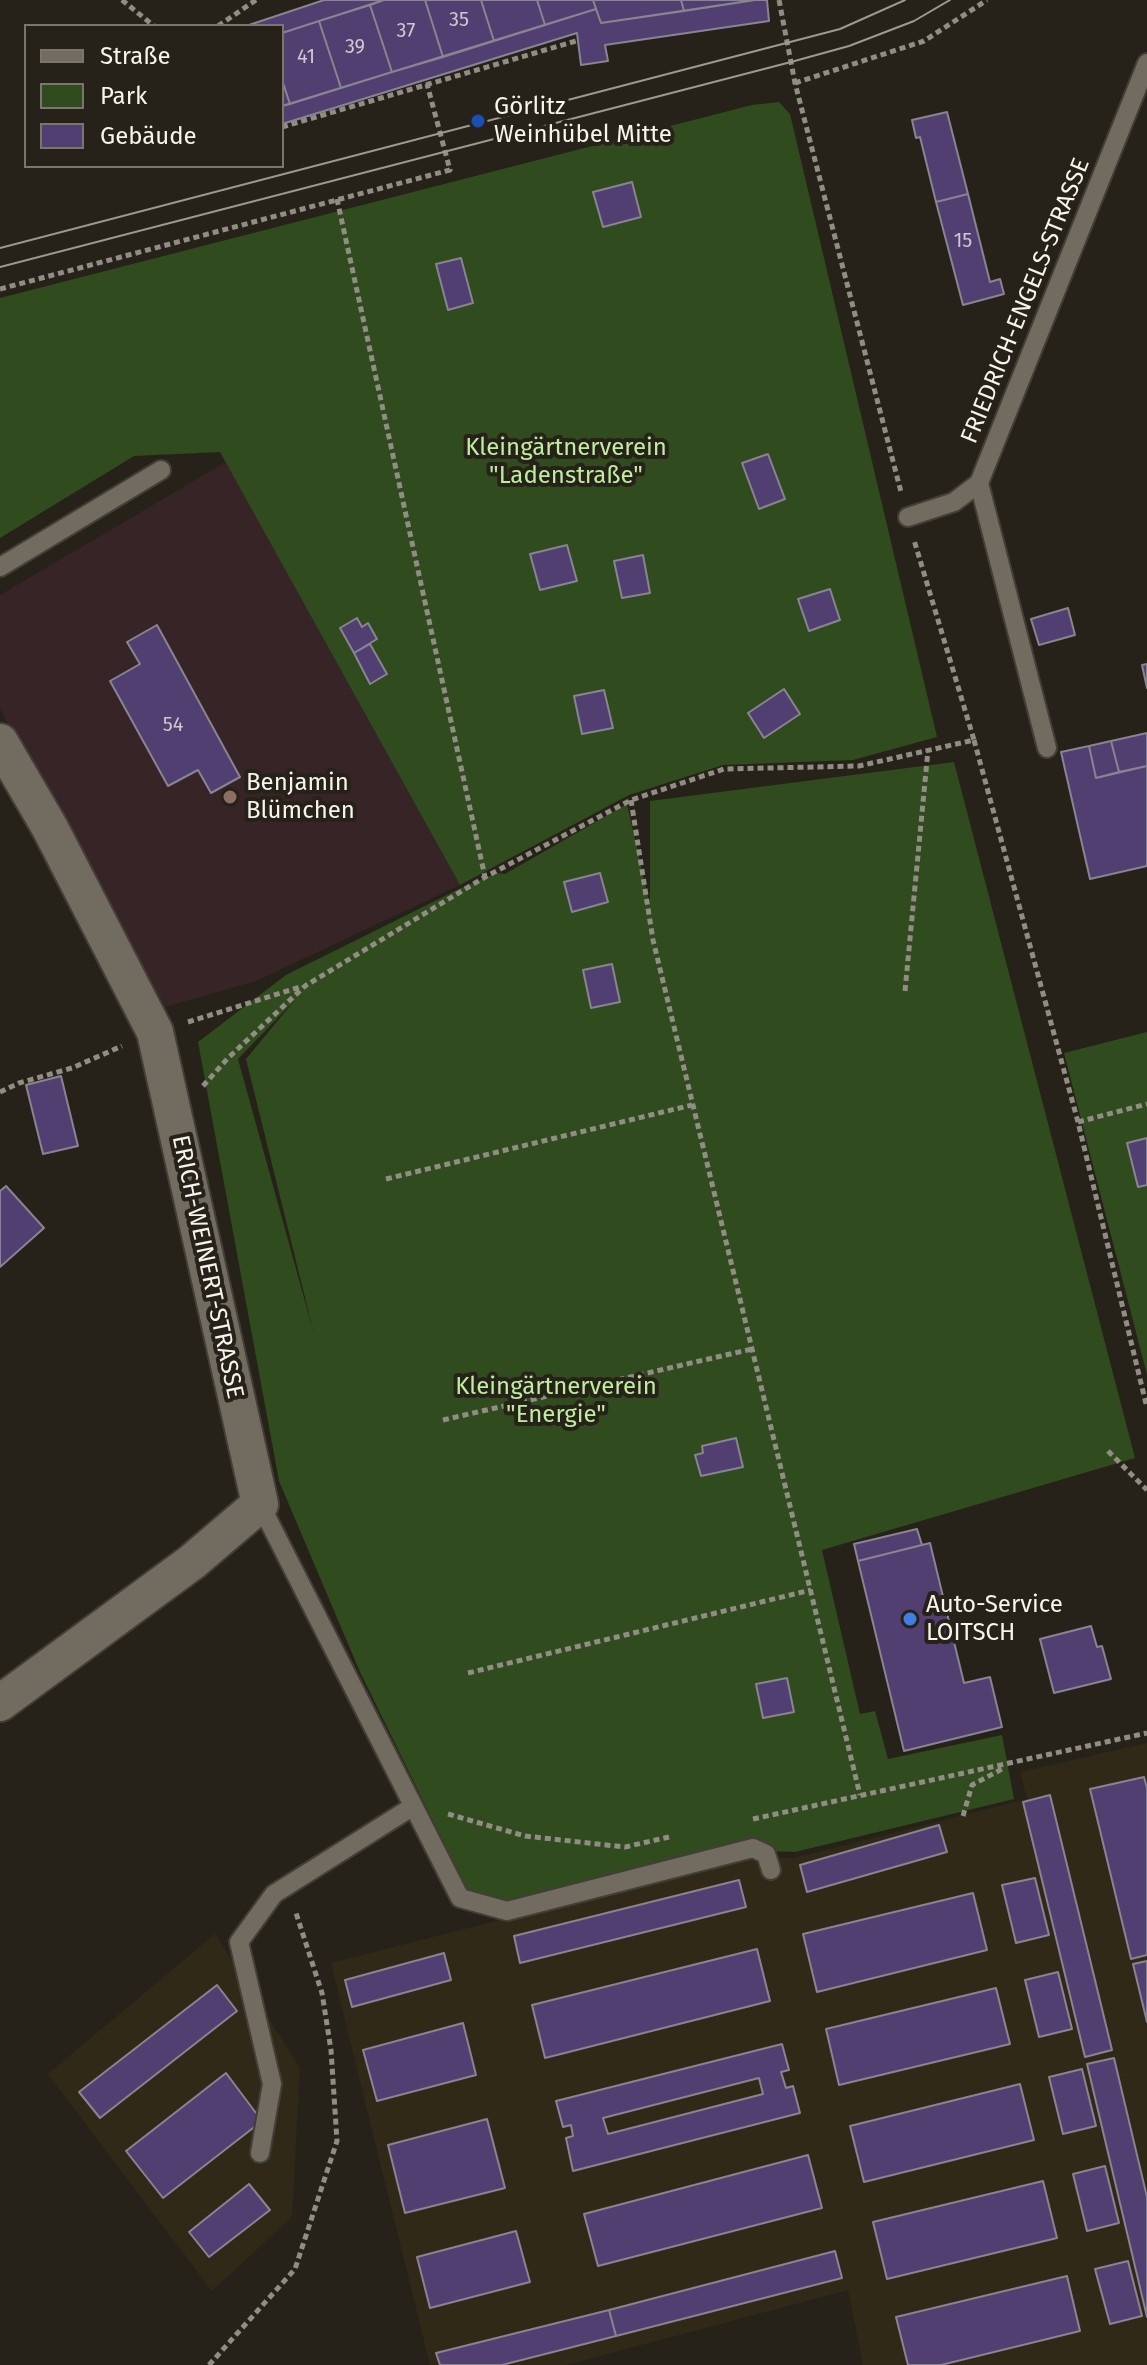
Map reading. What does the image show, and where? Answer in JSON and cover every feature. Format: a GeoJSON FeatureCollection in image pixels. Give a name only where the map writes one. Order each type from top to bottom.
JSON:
{"type":"FeatureCollection","features":[{"type":"Feature","properties":{"kind":"street","name":"ERICH-WEINERT-STRASSE"},"geometry":{"type":"LineString","coordinates":[[0,742],[50,828],[155,1032],[260,1504]]}},
{"type":"Feature","properties":{"kind":"street"},"geometry":{"type":"LineString","coordinates":[[0,1703],[192,1562],[260,1504]]}},
{"type":"Feature","properties":{"kind":"lane","name":"FRIEDRICH-ENGELS-STRASSE"},"geometry":{"type":"LineString","coordinates":[[908,517],[954,502],[979,483],[1147,63]]}},
{"type":"Feature","properties":{"kind":"lane"},"geometry":{"type":"LineString","coordinates":[[0,567],[161,470]]}},
{"type":"Feature","properties":{"kind":"lane"},"geometry":{"type":"LineString","coordinates":[[979,483],[1047,748]]}},
{"type":"Feature","properties":{"kind":"lane"},"geometry":{"type":"LineString","coordinates":[[260,1504],[460,1898],[507,1911],[753,1848],[766,1854],[771,1870]]}},
{"type":"Feature","properties":{"kind":"lane"},"geometry":{"type":"LineString","coordinates":[[260,2153],[272,2084],[239,1942],[274,1894],[412,1807]]}},
{"type":"Feature","properties":{"kind":"path"},"geometry":{"type":"LineString","coordinates":[[122,0],[152,24]]}},
{"type":"Feature","properties":{"kind":"path"},"geometry":{"type":"LineString","coordinates":[[221,24],[256,0]]}},
{"type":"Feature","properties":{"kind":"path"},"geometry":{"type":"LineString","coordinates":[[779,0],[795,83],[908,517],[974,740],[1078,1122],[1147,1408]]}},
{"type":"Feature","properties":{"kind":"path"},"geometry":{"type":"LineString","coordinates":[[795,83],[924,41],[987,0]]}},
{"type":"Feature","properties":{"kind":"path"},"geometry":{"type":"LineString","coordinates":[[770,12],[781,11]]}},
{"type":"Feature","properties":{"kind":"path"},"geometry":{"type":"LineString","coordinates":[[284,126],[576,41]]}},
{"type":"Feature","properties":{"kind":"path"},"geometry":{"type":"LineString","coordinates":[[0,289],[450,170],[427,84]]}},
{"type":"Feature","properties":{"kind":"path"},"geometry":{"type":"LineString","coordinates":[[337,199],[485,877]]}},
{"type":"Feature","properties":{"kind":"path"},"geometry":{"type":"LineString","coordinates":[[174,1119],[228,1058],[305,986],[485,877],[631,800],[724,769],[859,766],[974,740]]}},
{"type":"Feature","properties":{"kind":"path"},"geometry":{"type":"LineString","coordinates":[[905,991],[928,750]]}},
{"type":"Feature","properties":{"kind":"path"},"geometry":{"type":"LineString","coordinates":[[631,800],[653,940],[860,1795]]}},
{"type":"Feature","properties":{"kind":"path"},"geometry":{"type":"LineString","coordinates":[[0,1092],[19,1083],[72,1068],[155,1032],[305,986]]}},
{"type":"Feature","properties":{"kind":"path"},"geometry":{"type":"LineString","coordinates":[[1078,1122],[1147,1104]]}},
{"type":"Feature","properties":{"kind":"path"},"geometry":{"type":"LineString","coordinates":[[386,1179],[692,1105]]}},
{"type":"Feature","properties":{"kind":"path"},"geometry":{"type":"LineString","coordinates":[[443,1420],[752,1349]]}},
{"type":"Feature","properties":{"kind":"path"},"geometry":{"type":"LineString","coordinates":[[1108,1451],[1147,1490]]}},
{"type":"Feature","properties":{"kind":"path"},"geometry":{"type":"LineString","coordinates":[[468,1673],[811,1590]]}},
{"type":"Feature","properties":{"kind":"path"},"geometry":{"type":"LineString","coordinates":[[742,1821],[1147,1733]]}},
{"type":"Feature","properties":{"kind":"path"},"geometry":{"type":"LineString","coordinates":[[963,1816],[972,1785],[1010,1764]]}},
{"type":"Feature","properties":{"kind":"path"},"geometry":{"type":"LineString","coordinates":[[412,1807],[465,1817],[525,1836],[625,1847],[684,1834]]}},
{"type":"Feature","properties":{"kind":"path"},"geometry":{"type":"LineString","coordinates":[[209,2365],[295,2269],[337,2141],[331,2050],[322,1993],[289,1885]]}},
{"type":"Feature","properties":{"kind":"shaded area","name":"Benjamin Blümchen"},"geometry":{"type":"Polygon","coordinates":[[[226,462],[460,885],[256,981],[165,1007],[0,709],[0,595],[226,462]]]}},
{"type":"Feature","properties":{"kind":"shaded area"},"geometry":{"type":"Polygon","coordinates":[[[1147,1743],[1147,2365],[863,2365],[848,2290],[566,2365],[430,2365],[331,1963],[743,1858],[794,1858],[1027,1799],[1020,1772],[1147,1743]]]}},
{"type":"Feature","properties":{"kind":"shaded area"},"geometry":{"type":"Polygon","coordinates":[[[215,1934],[300,2068],[292,2217],[212,2291],[48,2074],[215,1934]]]}},
{"type":"Feature","properties":{"kind":"green space","name":"Kleingärtnerverein \"Ladenstraße\""},"geometry":{"type":"Polygon","coordinates":[[[779,102],[790,114],[937,737],[853,760],[723,765],[629,795],[460,885],[220,452],[134,456],[0,538],[0,298],[752,105],[779,102]]]}},
{"type":"Feature","properties":{"kind":"green space","name":"Kleingärtnerverein \"Energie\""},"geometry":{"type":"Polygon","coordinates":[[[954,762],[1135,1458],[822,1550],[860,1714],[875,1711],[888,1759],[1002,1735],[1014,1799],[795,1852],[768,1851],[507,1903],[467,1890],[360,1672],[279,1481],[198,1042],[286,975],[459,889],[497,873],[505,874],[627,804],[650,906],[650,801],[954,762]],[[294,1001],[238,1059],[314,1334],[246,1059],[294,1001]]]}},
{"type":"Feature","properties":{"kind":"green space"},"geometry":{"type":"Polygon","coordinates":[[[1147,1032],[1147,1375],[1064,1053],[1147,1032]]]}},
{"type":"Feature","properties":{"kind":"building"},"geometry":{"type":"Polygon","coordinates":[[[324,0],[384,0],[284,32],[284,24],[252,24],[324,0]]]}},
{"type":"Feature","properties":{"kind":"building"},"geometry":{"type":"Polygon","coordinates":[[[384,0],[425,0],[443,57],[392,72],[370,5],[384,0]]]}},
{"type":"Feature","properties":{"kind":"building"},"geometry":{"type":"Polygon","coordinates":[[[425,0],[481,0],[494,41],[443,57],[425,0]]]}},
{"type":"Feature","properties":{"kind":"building"},"geometry":{"type":"Polygon","coordinates":[[[481,0],[537,0],[545,25],[494,41],[481,0]]]}},
{"type":"Feature","properties":{"kind":"building"},"geometry":{"type":"Polygon","coordinates":[[[537,0],[593,0],[596,9],[545,25],[537,0]]]}},
{"type":"Feature","properties":{"kind":"building"},"geometry":{"type":"Polygon","coordinates":[[[593,0],[681,0],[684,11],[601,23],[593,0]]]}},
{"type":"Feature","properties":{"kind":"building"},"geometry":{"type":"Polygon","coordinates":[[[681,0],[755,0],[684,11],[681,0]]]}},
{"type":"Feature","properties":{"kind":"building"},"geometry":{"type":"Polygon","coordinates":[[[755,0],[767,0],[769,21],[605,45],[608,61],[581,65],[577,33],[284,123],[284,105],[596,9],[601,23],[755,0]]]}},
{"type":"Feature","properties":{"kind":"building"},"geometry":{"type":"Polygon","coordinates":[[[370,5],[392,72],[341,88],[319,21],[370,5]]]}},
{"type":"Feature","properties":{"kind":"building"},"geometry":{"type":"Polygon","coordinates":[[[319,21],[341,88],[290,104],[284,86],[284,32],[319,21]]]}},
{"type":"Feature","properties":{"kind":"building"},"geometry":{"type":"Polygon","coordinates":[[[284,86],[290,104],[284,106],[284,86]]]}},
{"type":"Feature","properties":{"kind":"building"},"geometry":{"type":"Polygon","coordinates":[[[947,112],[968,194],[936,202],[920,137],[916,138],[912,120],[947,112]]]}},
{"type":"Feature","properties":{"kind":"building"},"geometry":{"type":"Polygon","coordinates":[[[632,182],[641,217],[603,227],[593,192],[632,182]]]}},
{"type":"Feature","properties":{"kind":"building"},"geometry":{"type":"Polygon","coordinates":[[[968,194],[990,282],[1000,279],[1004,294],[963,305],[936,202],[968,194]]]}},
{"type":"Feature","properties":{"kind":"building"},"geometry":{"type":"Polygon","coordinates":[[[461,258],[473,303],[448,310],[436,264],[461,258]]]}},
{"type":"Feature","properties":{"kind":"building"},"geometry":{"type":"Polygon","coordinates":[[[768,454],[785,499],[759,509],[742,463],[768,454]]]}},
{"type":"Feature","properties":{"kind":"building"},"geometry":{"type":"Polygon","coordinates":[[[567,545],[577,581],[540,590],[530,554],[567,545]]]}},
{"type":"Feature","properties":{"kind":"building"},"geometry":{"type":"Polygon","coordinates":[[[643,555],[650,593],[622,598],[614,561],[643,555]]]}},
{"type":"Feature","properties":{"kind":"building"},"geometry":{"type":"Polygon","coordinates":[[[830,589],[840,620],[809,631],[798,599],[830,589]]]}},
{"type":"Feature","properties":{"kind":"building"},"geometry":{"type":"Polygon","coordinates":[[[1068,608],[1075,635],[1039,645],[1031,619],[1068,608]]]}},
{"type":"Feature","properties":{"kind":"building"},"geometry":{"type":"Polygon","coordinates":[[[357,618],[362,627],[368,623],[377,639],[354,653],[340,628],[357,618]]]}},
{"type":"Feature","properties":{"kind":"building"},"geometry":{"type":"Polygon","coordinates":[[[157,625],[240,777],[211,793],[198,770],[168,786],[110,681],[140,664],[127,642],[157,625]]]}},
{"type":"Feature","properties":{"kind":"building"},"geometry":{"type":"Polygon","coordinates":[[[370,644],[387,674],[370,684],[354,653],[370,644]]]}},
{"type":"Feature","properties":{"kind":"building"},"geometry":{"type":"Polygon","coordinates":[[[1147,664],[1147,688],[1142,665],[1147,664]]]}},
{"type":"Feature","properties":{"kind":"building"},"geometry":{"type":"Polygon","coordinates":[[[784,689],[800,714],[764,738],[748,713],[784,689]]]}},
{"type":"Feature","properties":{"kind":"building"},"geometry":{"type":"Polygon","coordinates":[[[604,690],[613,728],[582,734],[574,696],[604,690]]]}},
{"type":"Feature","properties":{"kind":"building"},"geometry":{"type":"Polygon","coordinates":[[[1147,733],[1147,766],[1119,772],[1111,741],[1147,733]]]}},
{"type":"Feature","properties":{"kind":"building"},"geometry":{"type":"Polygon","coordinates":[[[1111,741],[1119,772],[1096,778],[1089,746],[1111,741]]]}},
{"type":"Feature","properties":{"kind":"building"},"geometry":{"type":"Polygon","coordinates":[[[1089,746],[1096,778],[1147,766],[1147,866],[1090,879],[1061,752],[1089,746]]]}},
{"type":"Feature","properties":{"kind":"building"},"geometry":{"type":"Polygon","coordinates":[[[600,873],[608,902],[572,912],[564,882],[600,873]]]}},
{"type":"Feature","properties":{"kind":"building"},"geometry":{"type":"Polygon","coordinates":[[[612,964],[620,1002],[591,1008],[583,970],[612,964]]]}},
{"type":"Feature","properties":{"kind":"building"},"geometry":{"type":"Polygon","coordinates":[[[61,1076],[78,1146],[43,1154],[26,1085],[61,1076]]]}},
{"type":"Feature","properties":{"kind":"building"},"geometry":{"type":"Polygon","coordinates":[[[1147,1138],[1147,1185],[1138,1187],[1127,1143],[1147,1138]]]}},
{"type":"Feature","properties":{"kind":"building"},"geometry":{"type":"Polygon","coordinates":[[[6,1186],[44,1228],[0,1267],[0,1191],[6,1186]]]}},
{"type":"Feature","properties":{"kind":"building"},"geometry":{"type":"Polygon","coordinates":[[[736,1438],[743,1467],[701,1476],[695,1455],[703,1453],[702,1446],[736,1438]]]}},
{"type":"Feature","properties":{"kind":"building"},"geometry":{"type":"Polygon","coordinates":[[[917,1529],[922,1545],[858,1561],[854,1544],[917,1529]]]}},
{"type":"Feature","properties":{"kind":"building","name":"Auto-Service LOITSCH"},"geometry":{"type":"Polygon","coordinates":[[[930,1543],[964,1683],[990,1677],[1002,1727],[904,1751],[858,1561],[930,1543]]]}},
{"type":"Feature","properties":{"kind":"building"},"geometry":{"type":"Polygon","coordinates":[[[1091,1626],[1097,1647],[1102,1646],[1111,1679],[1054,1693],[1040,1639],[1091,1626]]]}},
{"type":"Feature","properties":{"kind":"building"},"geometry":{"type":"Polygon","coordinates":[[[787,1678],[794,1712],[763,1718],[756,1684],[787,1678]]]}},
{"type":"Feature","properties":{"kind":"building"},"geometry":{"type":"Polygon","coordinates":[[[1144,1777],[1147,1788],[1147,1955],[1131,1959],[1090,1789],[1144,1777]]]}},
{"type":"Feature","properties":{"kind":"building"},"geometry":{"type":"Polygon","coordinates":[[[1050,1795],[1112,2050],[1085,2057],[1023,1802],[1050,1795]]]}},
{"type":"Feature","properties":{"kind":"building"},"geometry":{"type":"Polygon","coordinates":[[[939,1825],[947,1852],[807,1892],[800,1865],[939,1825]]]}},
{"type":"Feature","properties":{"kind":"building"},"geometry":{"type":"Polygon","coordinates":[[[1035,1878],[1049,1935],[1016,1943],[1002,1885],[1035,1878]]]}},
{"type":"Feature","properties":{"kind":"building"},"geometry":{"type":"Polygon","coordinates":[[[739,1880],[746,1907],[520,1963],[514,1936],[739,1880]]]}},
{"type":"Feature","properties":{"kind":"building"},"geometry":{"type":"Polygon","coordinates":[[[973,1893],[987,1950],[817,1992],[803,1934],[973,1893]]]}},
{"type":"Feature","properties":{"kind":"building"},"geometry":{"type":"Polygon","coordinates":[[[757,1949],[770,2001],[545,2058],[532,2005],[757,1949]]]}},
{"type":"Feature","properties":{"kind":"building"},"geometry":{"type":"Polygon","coordinates":[[[444,1953],[451,1980],[352,2007],[345,1980],[444,1953]]]}},
{"type":"Feature","properties":{"kind":"building"},"geometry":{"type":"Polygon","coordinates":[[[1147,1961],[1147,2022],[1133,1964],[1147,1961]]]}},
{"type":"Feature","properties":{"kind":"building"},"geometry":{"type":"Polygon","coordinates":[[[1058,1972],[1072,2029],[1039,2037],[1025,1980],[1058,1972]]]}},
{"type":"Feature","properties":{"kind":"building"},"geometry":{"type":"Polygon","coordinates":[[[217,1985],[237,2011],[100,2118],[79,2092],[217,1985]]]}},
{"type":"Feature","properties":{"kind":"building"},"geometry":{"type":"Polygon","coordinates":[[[996,1988],[1010,2044],[839,2085],[826,2029],[996,1988]]]}},
{"type":"Feature","properties":{"kind":"building"},"geometry":{"type":"Polygon","coordinates":[[[463,2023],[476,2075],[377,2101],[363,2050],[463,2023]]]}},
{"type":"Feature","properties":{"kind":"building"},"geometry":{"type":"Polygon","coordinates":[[[782,2044],[789,2070],[781,2072],[786,2088],[793,2086],[800,2113],[573,2171],[566,2138],[573,2136],[571,2125],[563,2127],[556,2101],[782,2044]],[[759,2078],[603,2118],[608,2134],[763,2094],[759,2078]]]}},
{"type":"Feature","properties":{"kind":"building"},"geometry":{"type":"Polygon","coordinates":[[[1114,2058],[1147,2197],[1147,2317],[1087,2064],[1114,2058]]]}},
{"type":"Feature","properties":{"kind":"building"},"geometry":{"type":"Polygon","coordinates":[[[1082,2069],[1096,2126],[1063,2134],[1049,2077],[1082,2069]]]}},
{"type":"Feature","properties":{"kind":"building"},"geometry":{"type":"Polygon","coordinates":[[[226,2073],[262,2121],[163,2198],[126,2151],[226,2073]]]}},
{"type":"Feature","properties":{"kind":"building"},"geometry":{"type":"Polygon","coordinates":[[[1020,2084],[1034,2140],[864,2182],[850,2126],[1020,2084]]]}},
{"type":"Feature","properties":{"kind":"building"},"geometry":{"type":"Polygon","coordinates":[[[487,2119],[505,2188],[405,2213],[388,2145],[487,2119]]]}},
{"type":"Feature","properties":{"kind":"building"},"geometry":{"type":"Polygon","coordinates":[[[808,2155],[822,2208],[598,2266],[584,2214],[808,2155]]]}},
{"type":"Feature","properties":{"kind":"building"},"geometry":{"type":"Polygon","coordinates":[[[1105,2166],[1119,2223],[1087,2231],[1073,2174],[1105,2166]]]}},
{"type":"Feature","properties":{"kind":"building"},"geometry":{"type":"Polygon","coordinates":[[[1043,2181],[1057,2238],[887,2279],[873,2222],[1043,2181]]]}},
{"type":"Feature","properties":{"kind":"building"},"geometry":{"type":"Polygon","coordinates":[[[249,2184],[270,2210],[209,2257],[189,2232],[249,2184]]]}},
{"type":"Feature","properties":{"kind":"building"},"geometry":{"type":"Polygon","coordinates":[[[516,2231],[530,2282],[430,2308],[417,2257],[516,2231]]]}},
{"type":"Feature","properties":{"kind":"building"},"geometry":{"type":"Polygon","coordinates":[[[835,2251],[842,2278],[616,2336],[609,2310],[835,2251]]]}},
{"type":"Feature","properties":{"kind":"building"},"geometry":{"type":"Polygon","coordinates":[[[1128,2261],[1142,2316],[1110,2324],[1095,2269],[1128,2261]]]}},
{"type":"Feature","properties":{"kind":"building"},"geometry":{"type":"Polygon","coordinates":[[[1067,2276],[1080,2331],[941,2365],[908,2365],[896,2317],[1067,2276]]]}},
{"type":"Feature","properties":{"kind":"building"},"geometry":{"type":"Polygon","coordinates":[[[609,2310],[616,2336],[502,2365],[440,2365],[436,2353],[609,2310]]]}},
{"type":"Feature","properties":{"kind":"tram line"},"geometry":{"type":"LineString","coordinates":[[0,248],[840,29],[905,0]]}},
{"type":"Feature","properties":{"kind":"tram line"},"geometry":{"type":"LineString","coordinates":[[0,267],[849,46],[914,21],[950,0]]}},
{"type":"Feature","properties":{"kind":"place","name":"Görlitz Weinhübel Mitte"},"geometry":{"type":"Point","coordinates":[478,121]}},
{"type":"Feature","properties":{"kind":"place","name":"Benjamin Blümchen"},"geometry":{"type":"Point","coordinates":[230,797]}},
{"type":"Feature","properties":{"kind":"place","name":"Auto-Service LOITSCH"},"geometry":{"type":"Point","coordinates":[910,1619]}}]}
